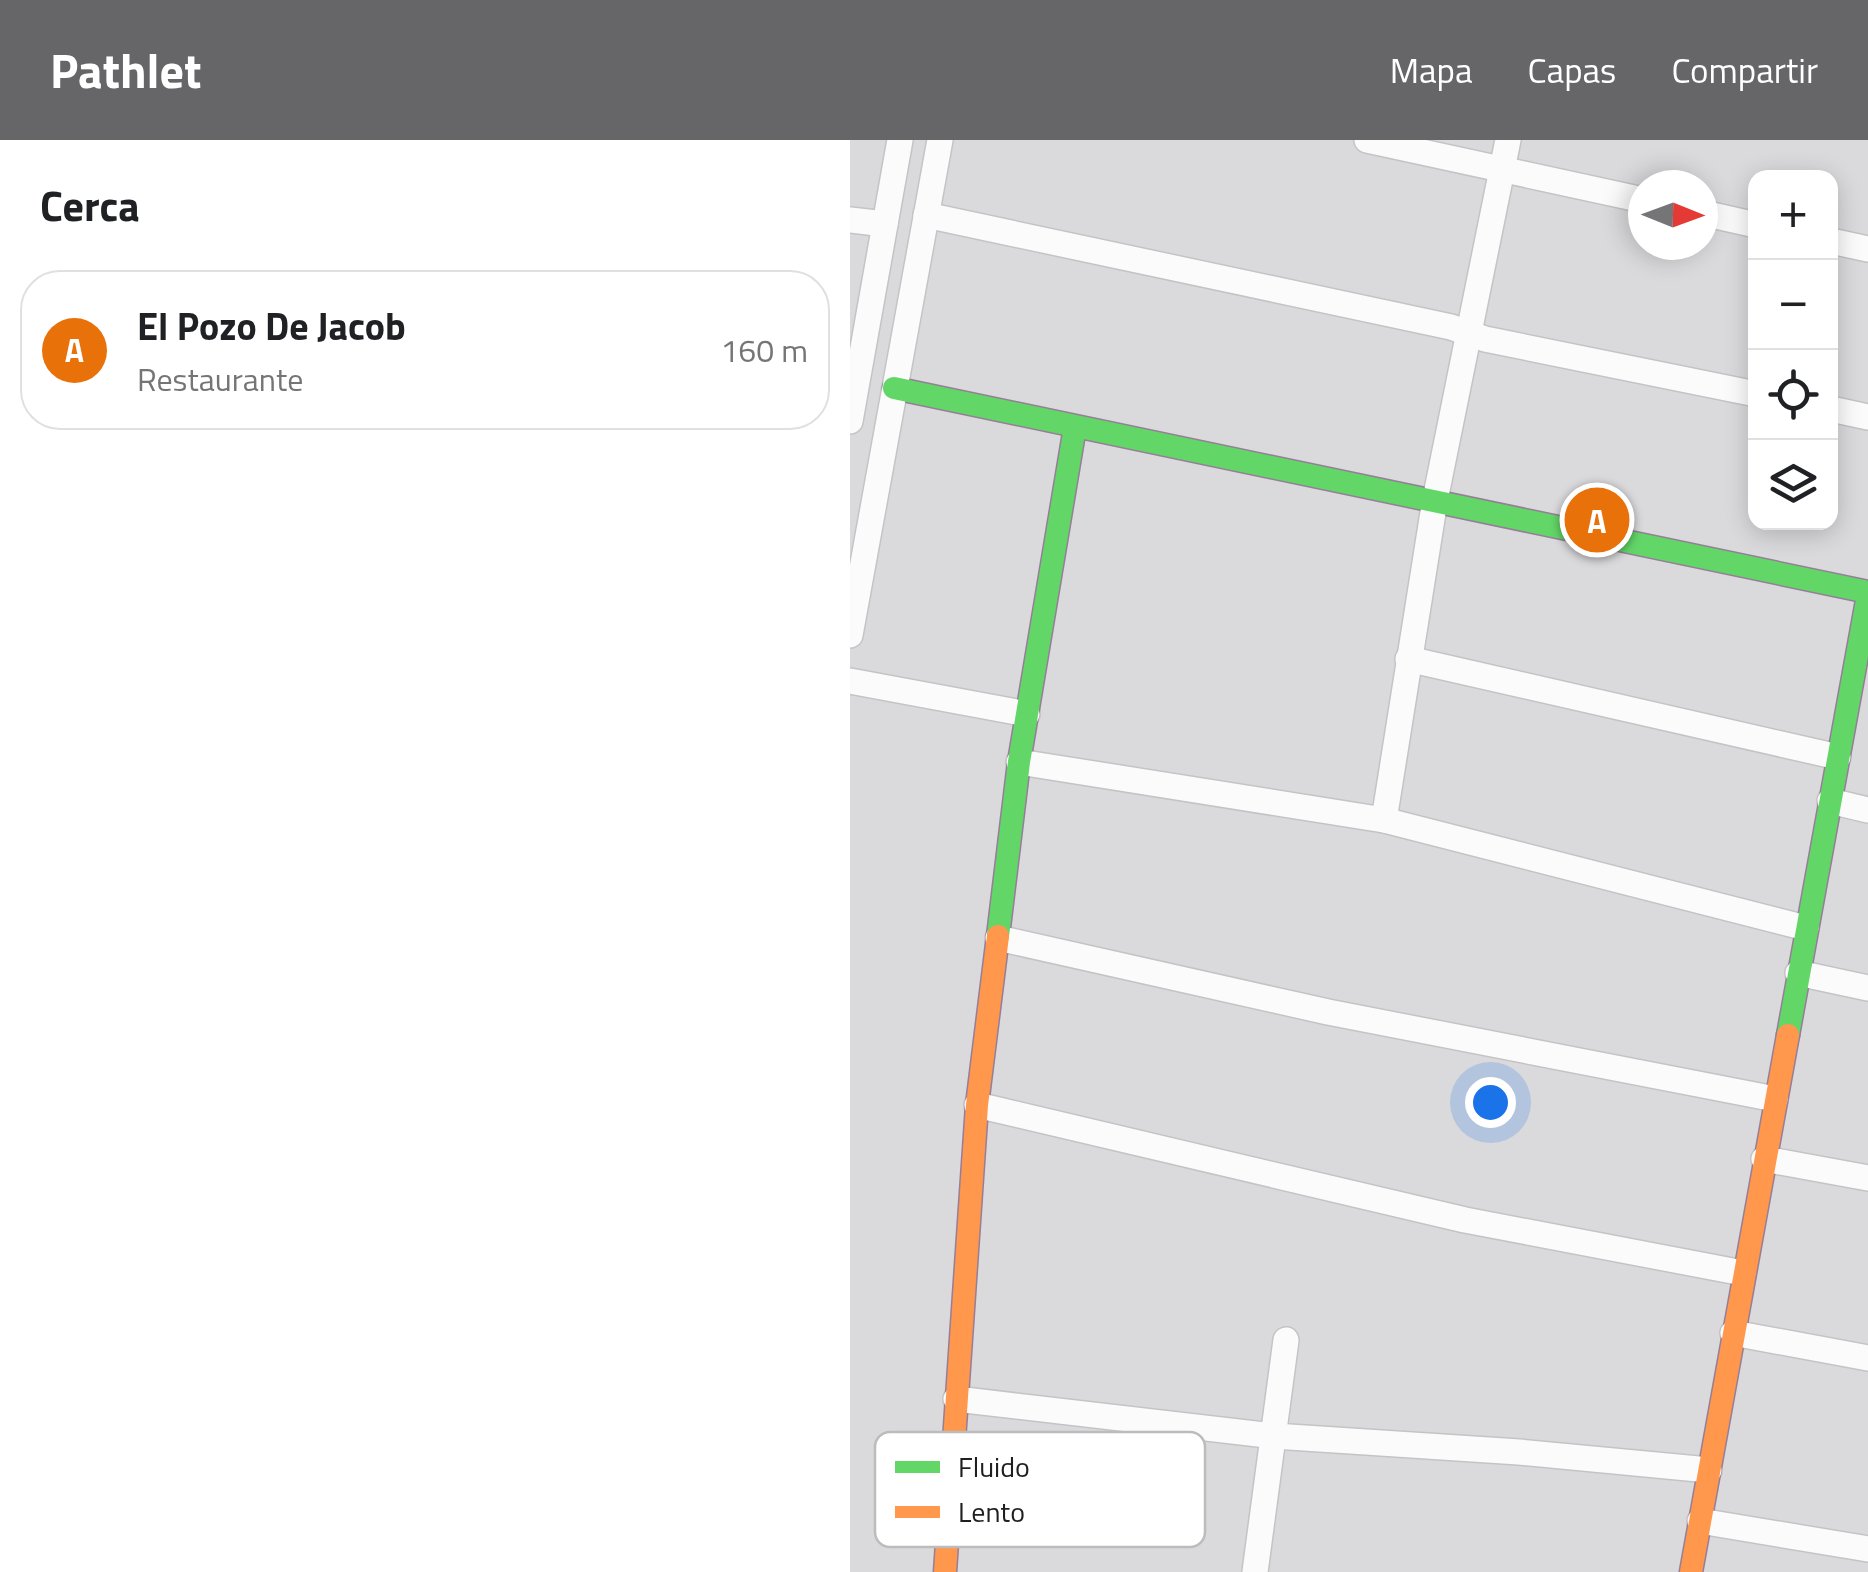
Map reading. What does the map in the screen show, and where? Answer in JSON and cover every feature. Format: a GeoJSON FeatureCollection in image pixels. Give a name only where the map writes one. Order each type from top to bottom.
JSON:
{"type":"FeatureCollection","features":[{"type":"Feature","properties":{"kind":"street"},"geometry":{"type":"LineString","coordinates":[[850,421],[900,140]]}},
{"type":"Feature","properties":{"kind":"street"},"geometry":{"type":"LineString","coordinates":[[850,635],[940,140]]}},
{"type":"Feature","properties":{"kind":"street"},"geometry":{"type":"LineString","coordinates":[[1366,140],[1628,197]]}},
{"type":"Feature","properties":{"kind":"street"},"geometry":{"type":"LineString","coordinates":[[1384,820],[1435,500],[1508,140]]}},
{"type":"Feature","properties":{"kind":"street"},"geometry":{"type":"LineString","coordinates":[[926,215],[1748,392]]}},
{"type":"Feature","properties":{"kind":"street"},"geometry":{"type":"LineString","coordinates":[[1718,216],[1748,223]]}},
{"type":"Feature","properties":{"kind":"street"},"geometry":{"type":"LineString","coordinates":[[850,220],[885,224]]}},
{"type":"Feature","properties":{"kind":"street"},"geometry":{"type":"LineString","coordinates":[[1838,243],[1868,250]]}},
{"type":"Feature","properties":{"kind":"street"},"geometry":{"type":"LineString","coordinates":[[894,388],[1868,594],[1691,1572]]}},
{"type":"Feature","properties":{"kind":"street"},"geometry":{"type":"LineString","coordinates":[[1838,411],[1868,417]]}},
{"type":"Feature","properties":{"kind":"street"},"geometry":{"type":"LineString","coordinates":[[954,1432],[977,1105],[1019,762],[1074,427]]}},
{"type":"Feature","properties":{"kind":"street"},"geometry":{"type":"LineString","coordinates":[[1408,658],[1838,757]]}},
{"type":"Feature","properties":{"kind":"street"},"geometry":{"type":"LineString","coordinates":[[850,681],[1027,714]]}},
{"type":"Feature","properties":{"kind":"street"},"geometry":{"type":"LineString","coordinates":[[1019,762],[1384,820],[1806,928]]}},
{"type":"Feature","properties":{"kind":"street"},"geometry":{"type":"LineString","coordinates":[[1830,802],[1868,810]]}},
{"type":"Feature","properties":{"kind":"street"},"geometry":{"type":"LineString","coordinates":[[998,938],[1328,1012],[1775,1099]]}},
{"type":"Feature","properties":{"kind":"street"},"geometry":{"type":"LineString","coordinates":[[1798,973],[1868,988]]}},
{"type":"Feature","properties":{"kind":"street"},"geometry":{"type":"LineString","coordinates":[[977,1105],[1465,1220],[1744,1273]]}},
{"type":"Feature","properties":{"kind":"street"},"geometry":{"type":"LineString","coordinates":[[1764,1159],[1868,1178]]}},
{"type":"Feature","properties":{"kind":"street"},"geometry":{"type":"LineString","coordinates":[[1733,1332],[1868,1358]]}},
{"type":"Feature","properties":{"kind":"street"},"geometry":{"type":"LineString","coordinates":[[1255,1572],[1286,1340]]}},
{"type":"Feature","properties":{"kind":"street"},"geometry":{"type":"LineString","coordinates":[[956,1399],[1274,1436],[1709,1470]]}},
{"type":"Feature","properties":{"kind":"street"},"geometry":{"type":"LineString","coordinates":[[1700,1521],[1868,1549]]}},
{"type":"Feature","properties":{"kind":"street"},"geometry":{"type":"LineString","coordinates":[[945,1572],[947,1547]]}},
{"type":"Feature","properties":{"kind":"shaded area"},"geometry":{"type":"Polygon","coordinates":[[[850,140],[1868,140],[1868,1572],[850,1572],[850,140]]]}},
{"type":"Feature","properties":{"kind":"traffic: fast"},"geometry":{"type":"LineString","coordinates":[[894,388],[1868,592]]}},
{"type":"Feature","properties":{"kind":"traffic: fast"},"geometry":{"type":"LineString","coordinates":[[998,936],[1019,762],[1075,427]]}},
{"type":"Feature","properties":{"kind":"traffic: fast"},"geometry":{"type":"LineString","coordinates":[[1788,1035],[1868,595]]}},
{"type":"Feature","properties":{"kind":"traffic: slow"},"geometry":{"type":"LineString","coordinates":[[955,1432],[977,1105],[998,936]]}},
{"type":"Feature","properties":{"kind":"traffic: slow"},"geometry":{"type":"LineString","coordinates":[[1691,1572],[1788,1035]]}},
{"type":"Feature","properties":{"kind":"traffic: slow"},"geometry":{"type":"LineString","coordinates":[[945,1572],[947,1547]]}},
{"type":"Feature","properties":{"kind":"place","name":"El Pozo De Jacob"},"geometry":{"type":"Point","coordinates":[1597,520]}}]}
